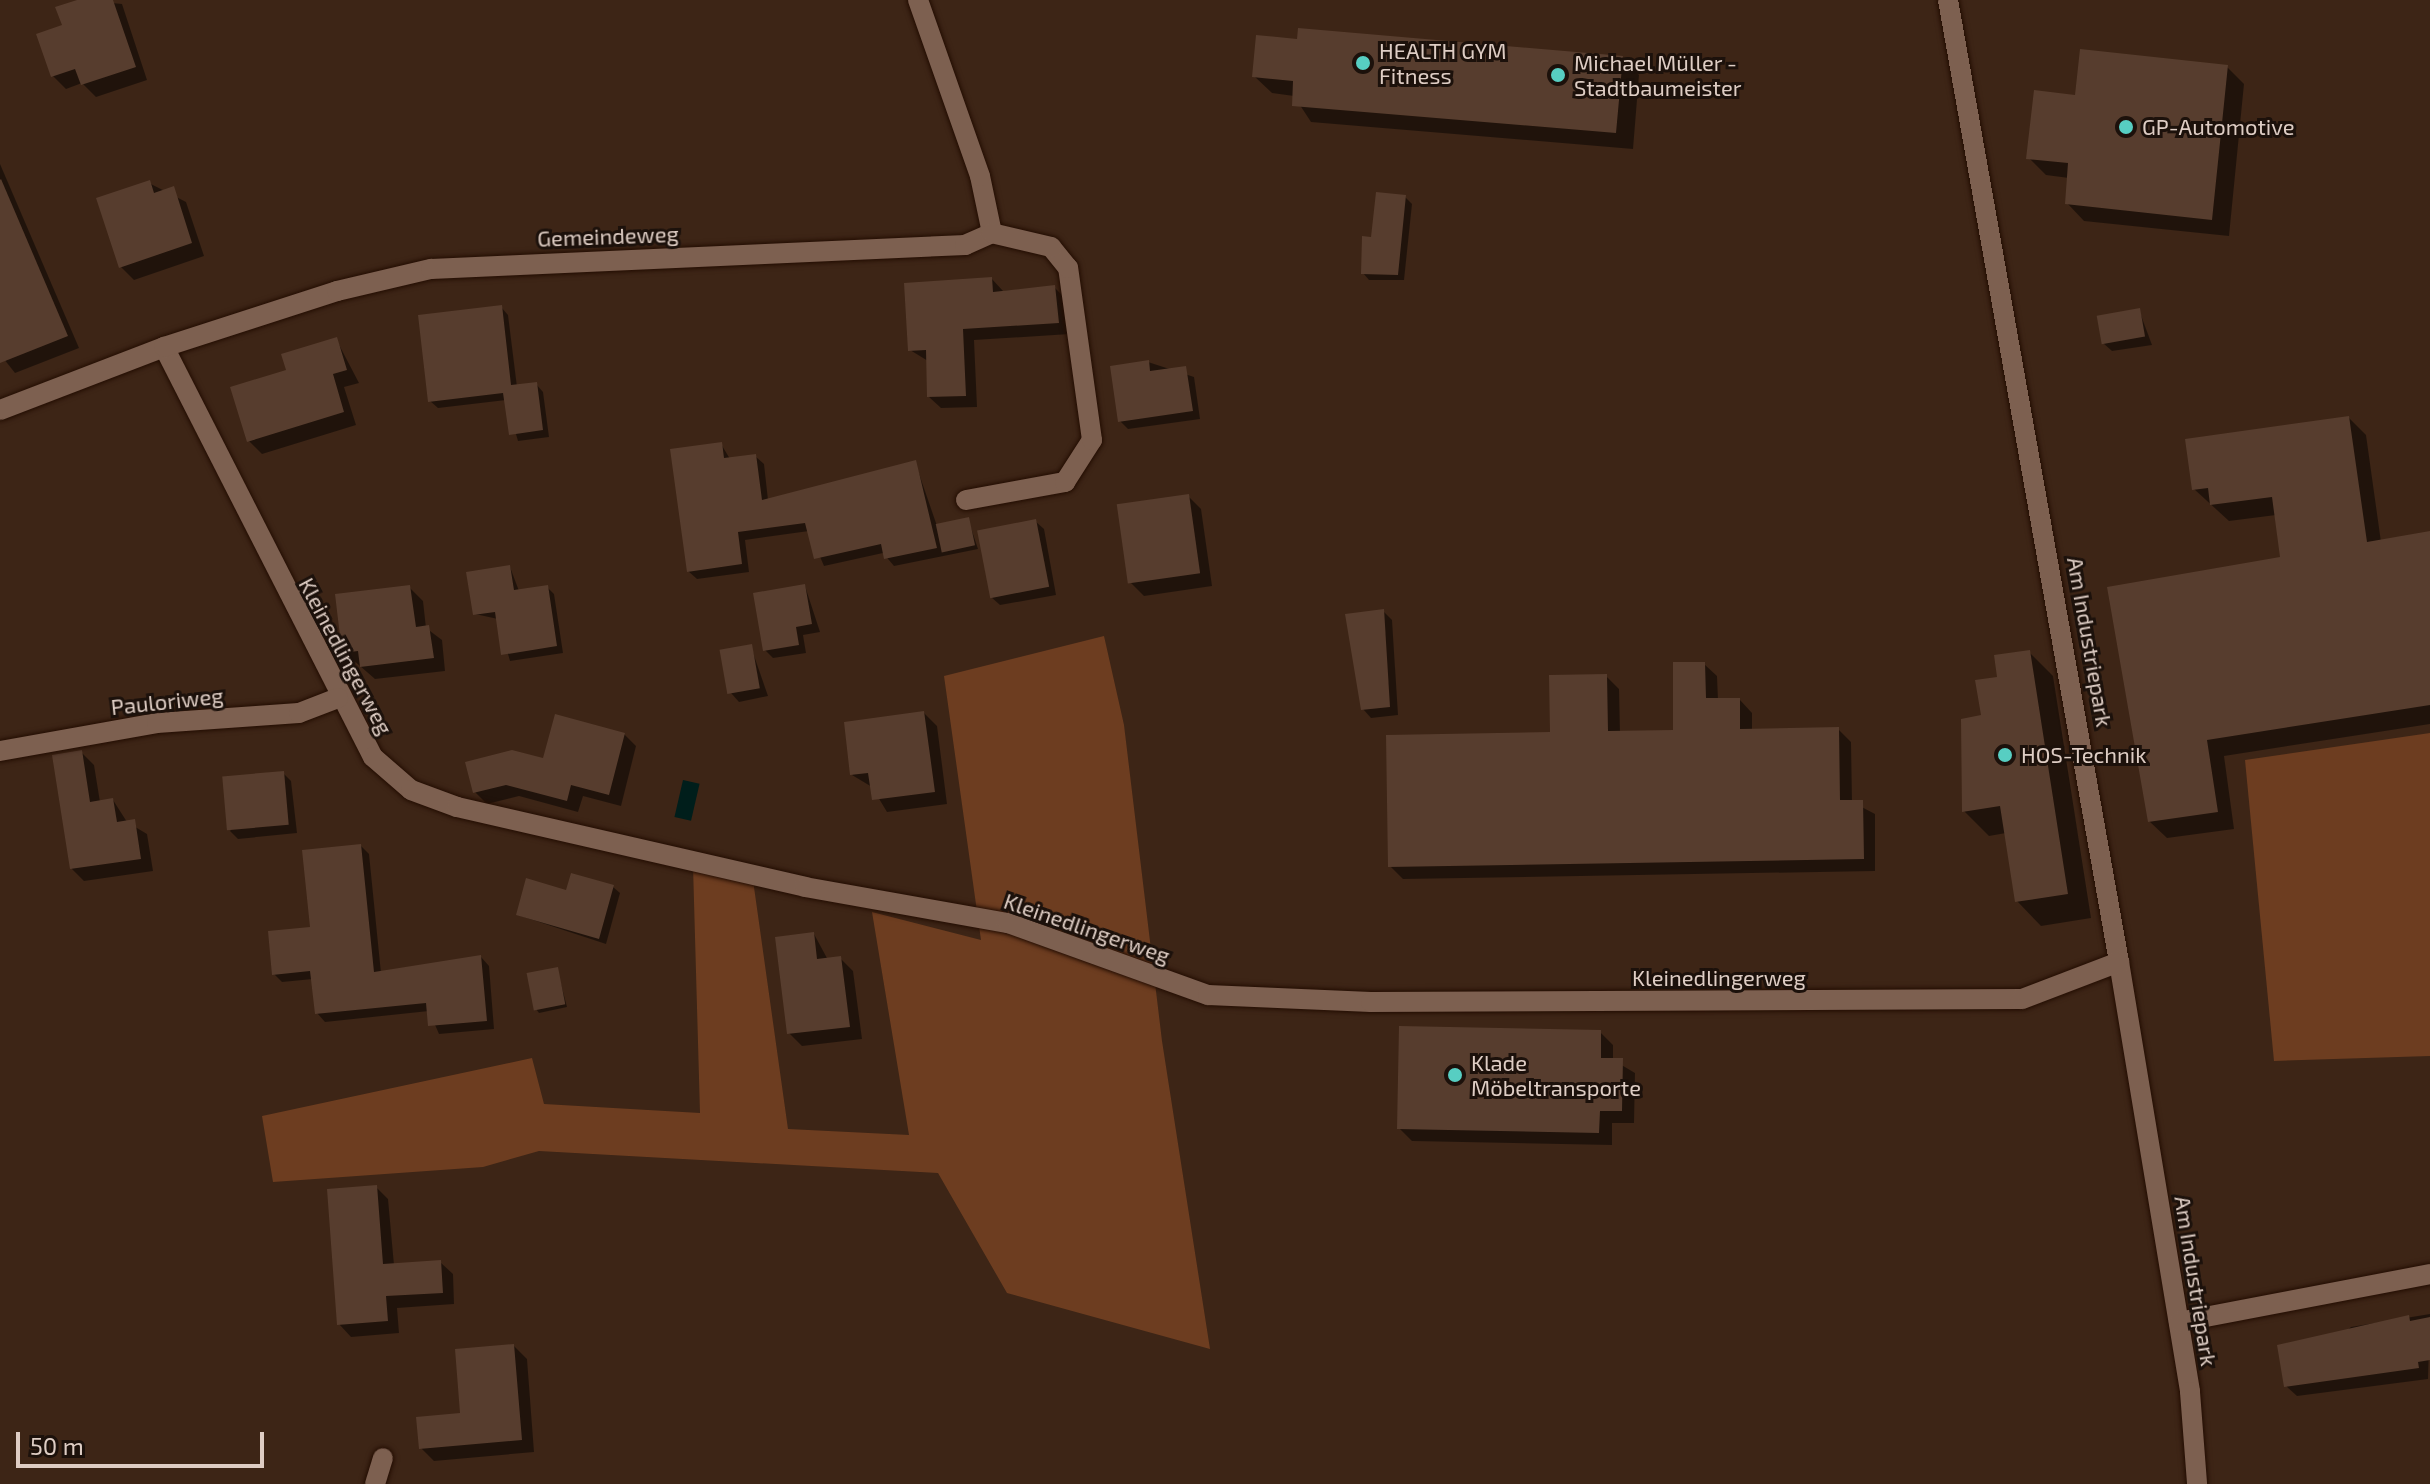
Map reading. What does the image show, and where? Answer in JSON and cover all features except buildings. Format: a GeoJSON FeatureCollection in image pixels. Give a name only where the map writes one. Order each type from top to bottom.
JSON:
{"type":"FeatureCollection","features":[{"type":"Feature","properties":{"kind":"street"},"geometry":{"type":"LineString","coordinates":[[918,0],[980,176],[992,233],[1051,247],[1068,268],[1092,440],[1065,482],[966,500]]}},
{"type":"Feature","properties":{"kind":"street","name":"Am Industriepark"},"geometry":{"type":"LineString","coordinates":[[1948,0],[2119,962],[2179,1322],[2197,1484]]}},
{"type":"Feature","properties":{"kind":"street","name":"Gemeindeweg"},"geometry":{"type":"LineString","coordinates":[[0,410],[164,347],[337,291],[431,269],[942,250],[992,233]]}},
{"type":"Feature","properties":{"kind":"street","name":"Kleinedlingerweg"},"geometry":{"type":"LineString","coordinates":[[164,347],[338,698],[390,774],[457,807],[805,887],[1008,923],[1208,995],[1371,1002],[2022,999],[2119,962]]}},
{"type":"Feature","properties":{"kind":"street","name":"Pauloriweg"},"geometry":{"type":"LineString","coordinates":[[0,751],[157,723],[299,713],[338,698]]}},
{"type":"Feature","properties":{"kind":"street"},"geometry":{"type":"LineString","coordinates":[[2179,1322],[2430,1274]]}},
{"type":"Feature","properties":{"kind":"street"},"geometry":{"type":"LineString","coordinates":[[375,1484],[383,1458]]}},
{"type":"Feature","properties":{"kind":"shaded area"},"geometry":{"type":"Polygon","coordinates":[[[1104,636],[1124,725],[1162,1041],[1210,1349],[1007,1293],[938,1173],[539,1151],[483,1167],[273,1182],[262,1116],[532,1058],[544,1104],[700,1113],[693,866],[753,880],[788,1129],[909,1135],[872,912],[981,940],[944,676],[1104,636]]]}},
{"type":"Feature","properties":{"kind":"shaded area"},"geometry":{"type":"Polygon","coordinates":[[[2430,733],[2430,1056],[2274,1061],[2245,760],[2430,733]]]}},
{"type":"Feature","properties":{"kind":"water"},"geometry":{"type":"Polygon","coordinates":[[[683,780],[700,784],[691,821],[674,817],[683,780]]]}},
{"type":"Feature","properties":{"kind":"place","name":"HEALTH GYM Fitness"},"geometry":{"type":"Point","coordinates":[1363,63]}},
{"type":"Feature","properties":{"kind":"place","name":"Michael Müller - Stadtbaumeister"},"geometry":{"type":"Point","coordinates":[1558,75]}},
{"type":"Feature","properties":{"kind":"place","name":"GP-Automotive"},"geometry":{"type":"Point","coordinates":[2126,127]}},
{"type":"Feature","properties":{"kind":"place","name":"HOS-Technik"},"geometry":{"type":"Point","coordinates":[2005,755]}},
{"type":"Feature","properties":{"kind":"place","name":"Klade Möbeltransporte"},"geometry":{"type":"Point","coordinates":[1455,1075]}}]}
